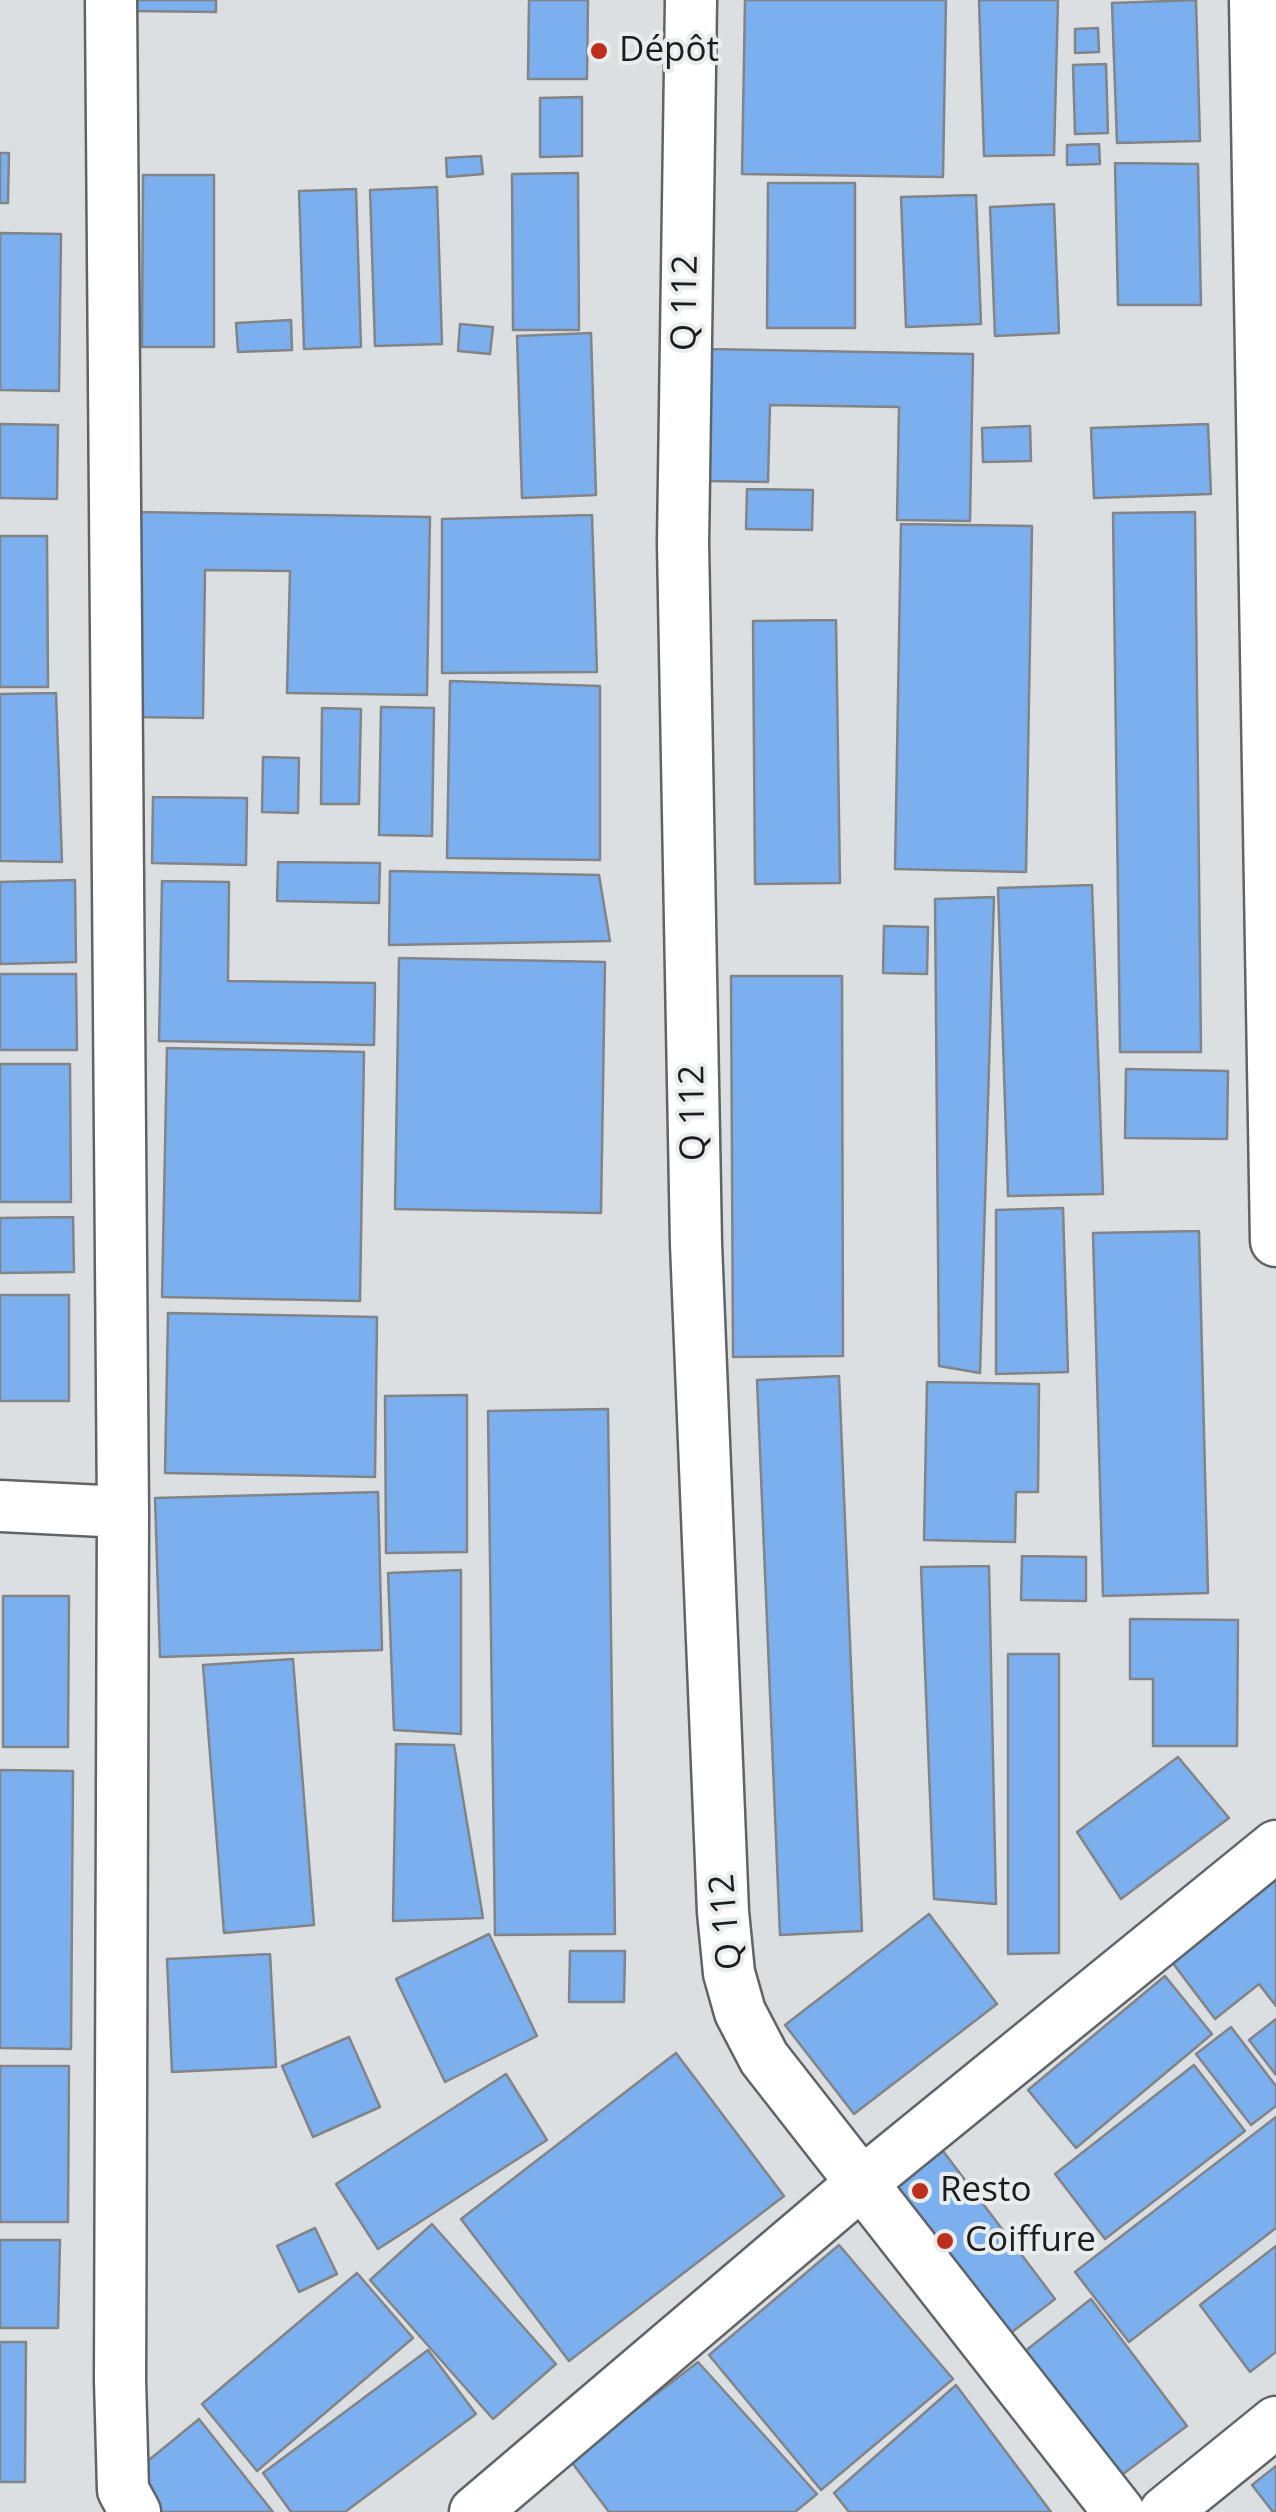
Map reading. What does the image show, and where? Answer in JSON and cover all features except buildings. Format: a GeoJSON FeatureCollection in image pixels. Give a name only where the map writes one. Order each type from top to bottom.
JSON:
{"type":"FeatureCollection","features":[{"type":"Feature","properties":{"kind":"street"},"geometry":{"type":"LineString","coordinates":[[111,0],[123,1512],[120,2380],[123,2490],[135,2512]]}},
{"type":"Feature","properties":{"kind":"street","name":"Q 112"},"geometry":{"type":"LineString","coordinates":[[691,0],[684,582],[696,1244],[723,1912],[740,2012],[764,2058],[1119,2512]]}},
{"type":"Feature","properties":{"kind":"street"},"geometry":{"type":"LineString","coordinates":[[1255,0],[1276,1240]]}},
{"type":"Feature","properties":{"kind":"street"},"geometry":{"type":"LineString","coordinates":[[0,1506],[123,1512]]}},
{"type":"Feature","properties":{"kind":"street"},"geometry":{"type":"LineString","coordinates":[[475,2512],[863,2182],[1276,1846]]}},
{"type":"Feature","properties":{"kind":"street"},"geometry":{"type":"LineString","coordinates":[[1165,2512],[1276,2422]]}},
{"type":"Feature","properties":{"kind":"place","name":"Dépôt"},"geometry":{"type":"Point","coordinates":[599,51]}},
{"type":"Feature","properties":{"kind":"place","name":"Resto"},"geometry":{"type":"Point","coordinates":[920,2191]}},
{"type":"Feature","properties":{"kind":"place","name":"Coiffure"},"geometry":{"type":"Point","coordinates":[945,2241]}}]}
